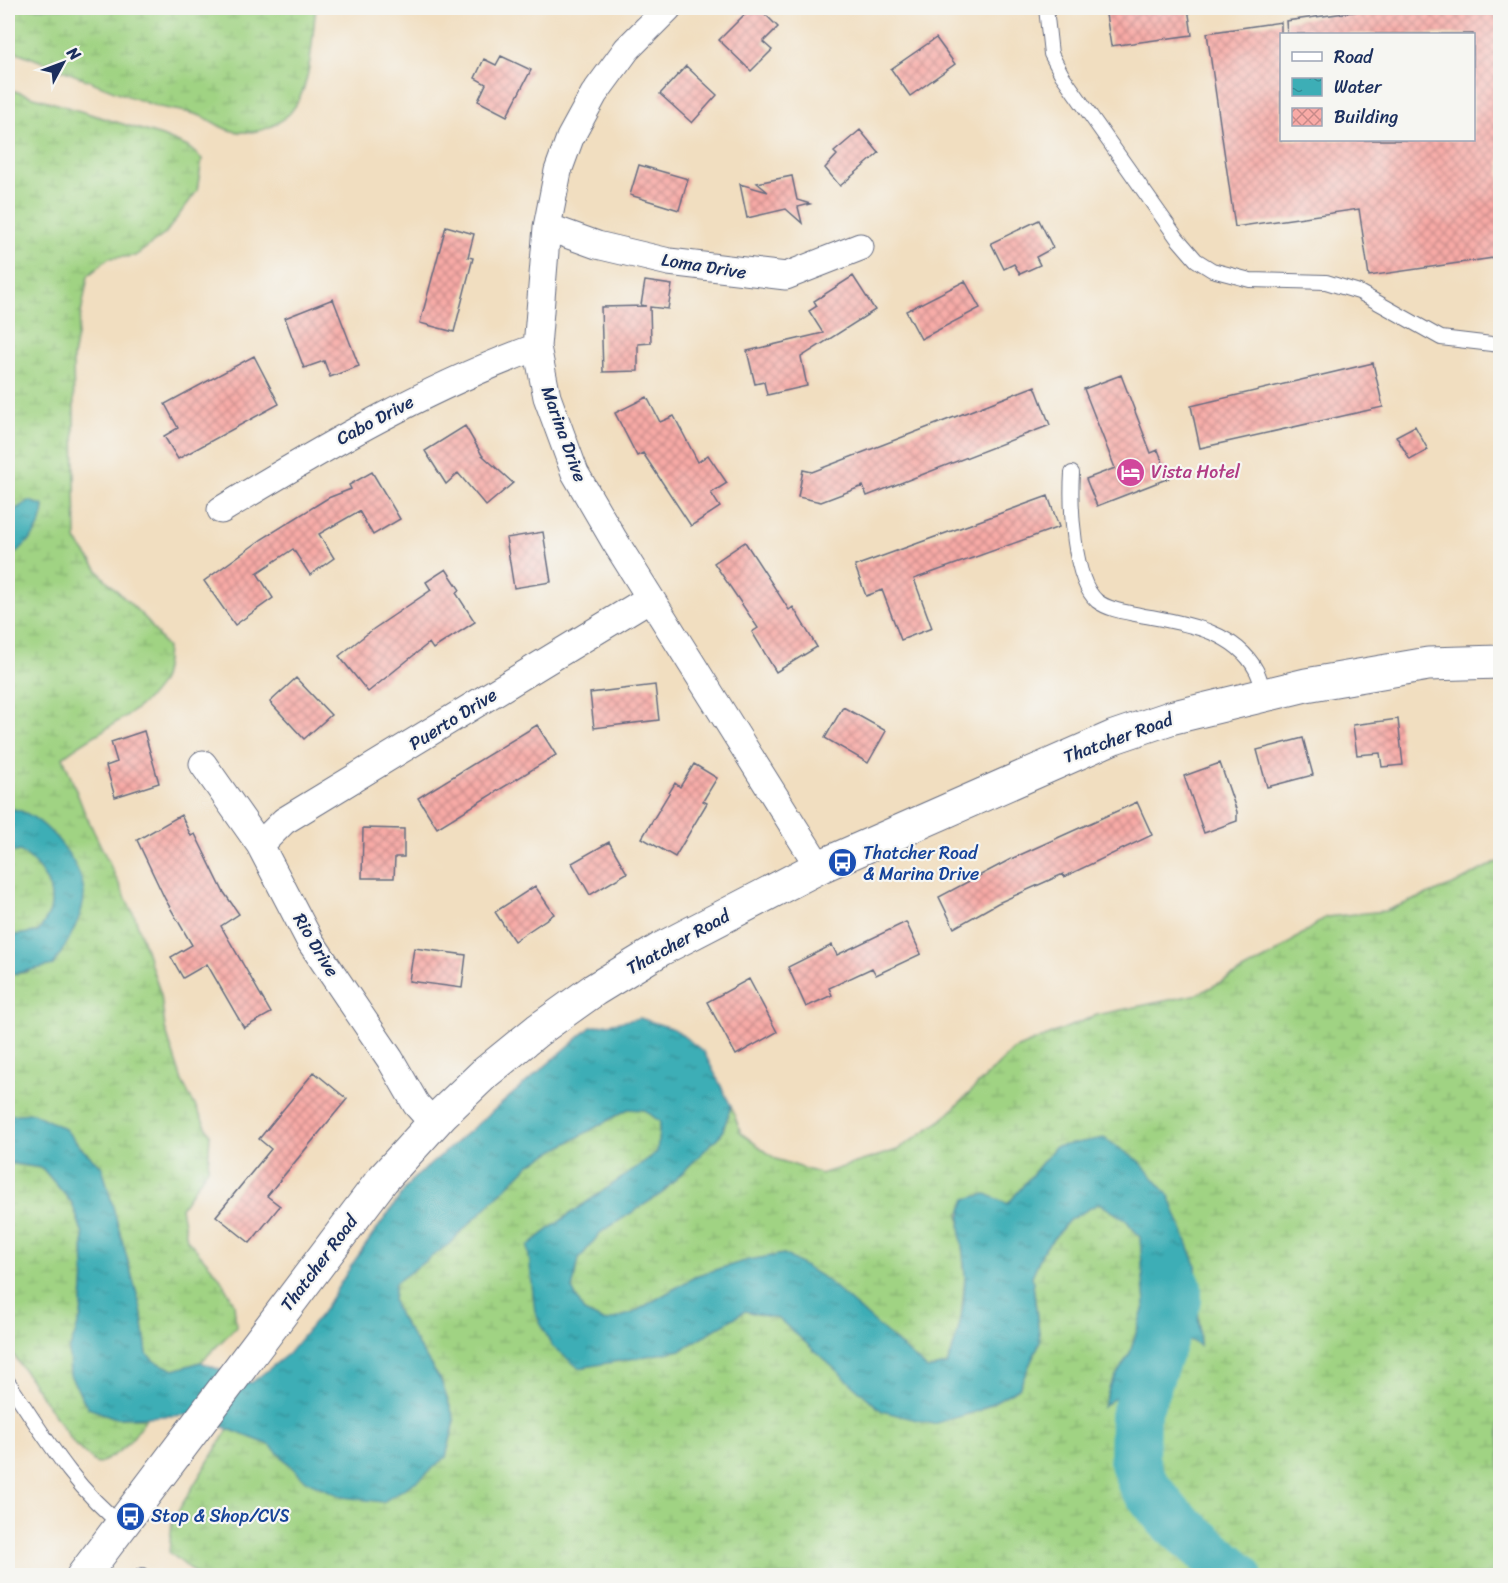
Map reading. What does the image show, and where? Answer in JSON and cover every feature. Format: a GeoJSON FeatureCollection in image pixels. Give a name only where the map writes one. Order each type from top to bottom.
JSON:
{"type":"FeatureCollection","features":[{"type":"Feature","properties":{"kind":"main road","name":"Thatcher Road"},"geometry":{"type":"LineString","coordinates":[[83,1575],[382,1180],[433,1123],[485,1073],[594,990],[661,949],[819,867],[1114,737],[1170,718],[1306,685],[1428,664],[1500,662]]}},
{"type":"Feature","properties":{"kind":"street","name":"Marina Drive"},"geometry":{"type":"LineString","coordinates":[[668,8],[627,49],[594,94],[575,129],[558,171],[547,227],[537,347],[548,397],[575,473],[650,598],[819,867]]}},
{"type":"Feature","properties":{"kind":"street","name":"Loma Drive"},"geometry":{"type":"LineString","coordinates":[[547,227],[597,245],[669,262],[766,275],[786,276],[860,247]]}},
{"type":"Feature","properties":{"kind":"street","name":"Cabo Drive"},"geometry":{"type":"LineString","coordinates":[[221,510],[326,446],[410,401],[481,368],[537,347]]}},
{"type":"Feature","properties":{"kind":"street","name":"Puerto Drive"},"geometry":{"type":"LineString","coordinates":[[260,845],[284,821],[650,598]]}},
{"type":"Feature","properties":{"kind":"street","name":"Rio Drive"},"geometry":{"type":"LineString","coordinates":[[203,764],[260,845],[310,941],[390,1059],[416,1104],[433,1123]]}},
{"type":"Feature","properties":{"kind":"lane"},"geometry":{"type":"LineString","coordinates":[[1046,8],[1051,54],[1062,75],[1146,196],[1196,260],[1212,270],[1250,280],[1326,282],[1359,292],[1441,338],[1500,345]]}},
{"type":"Feature","properties":{"kind":"lane"},"geometry":{"type":"LineString","coordinates":[[1072,473],[1079,564],[1089,591],[1098,601],[1115,609],[1188,624],[1226,639],[1246,656],[1257,670],[1265,696]]}},
{"type":"Feature","properties":{"kind":"lane"},"geometry":{"type":"LineString","coordinates":[[8,1382],[71,1473],[100,1508],[122,1525]]}},
{"type":"Feature","properties":{"kind":"green space"},"geometry":{"type":"Polygon","coordinates":[[[8,8],[316,8],[307,77],[298,102],[290,113],[275,125],[263,130],[236,132],[193,113],[159,107],[135,99],[8,49],[8,8]]]}},
{"type":"Feature","properties":{"kind":"green space"},"geometry":{"type":"Polygon","coordinates":[[[8,89],[162,136],[188,147],[202,159],[197,191],[165,234],[135,256],[109,258],[88,276],[73,357],[76,540],[103,577],[147,620],[167,648],[162,680],[144,703],[63,757],[84,811],[135,917],[161,995],[165,1028],[182,1081],[210,1134],[208,1168],[181,1208],[187,1239],[219,1276],[234,1303],[236,1327],[201,1362],[174,1370],[154,1361],[147,1354],[141,1309],[102,1167],[65,1129],[33,1113],[8,1115],[8,975],[28,972],[80,908],[14,809],[8,809],[8,559],[27,543],[37,530],[44,506],[29,501],[8,514],[8,89]]]}},
{"type":"Feature","properties":{"kind":"green space"},"geometry":{"type":"Polygon","coordinates":[[[20,851],[34,863],[48,885],[51,893],[50,911],[38,932],[8,936],[8,853],[20,851]]]}},
{"type":"Feature","properties":{"kind":"green space"},"geometry":{"type":"Polygon","coordinates":[[[1500,862],[1500,1575],[198,1576],[169,1552],[172,1521],[228,1429],[271,1445],[305,1481],[446,1457],[455,1421],[441,1381],[399,1316],[393,1301],[395,1283],[449,1244],[530,1164],[628,1109],[645,1110],[660,1122],[657,1152],[528,1246],[579,1368],[681,1350],[745,1311],[779,1318],[828,1362],[933,1424],[978,1411],[1019,1388],[1040,1342],[1032,1276],[1043,1251],[1069,1220],[1099,1203],[1126,1220],[1140,1237],[1145,1304],[1130,1353],[1110,1386],[1148,1370],[1167,1334],[1186,1338],[1200,1345],[1196,1265],[1055,1147],[1008,1204],[986,1194],[959,1213],[965,1277],[960,1329],[947,1365],[927,1369],[825,1279],[784,1254],[749,1260],[698,1275],[633,1313],[605,1322],[584,1312],[572,1289],[579,1259],[601,1232],[661,1194],[722,1133],[731,1106],[741,1133],[776,1159],[821,1174],[897,1150],[943,1119],[1013,1050],[1097,1015],[1198,994],[1271,956],[1326,917],[1385,911],[1453,885],[1500,862]]]}},
{"type":"Feature","properties":{"kind":"green space"},"geometry":{"type":"Polygon","coordinates":[[[8,1163],[42,1168],[72,1203],[83,1234],[84,1274],[81,1317],[69,1351],[70,1375],[88,1408],[116,1418],[146,1418],[126,1446],[97,1464],[75,1445],[8,1347],[8,1163]]]}},
{"type":"Feature","properties":{"kind":"water"},"geometry":{"type":"Polygon","coordinates":[[[29,501],[44,506],[43,515],[32,537],[8,559],[8,514],[29,501]]]}},
{"type":"Feature","properties":{"kind":"water"},"geometry":{"type":"Polygon","coordinates":[[[8,809],[33,817],[57,839],[76,867],[84,893],[78,921],[53,965],[8,975],[8,936],[38,932],[49,914],[51,893],[34,863],[20,851],[8,853],[8,809]]]}},
{"type":"Feature","properties":{"kind":"water"},"geometry":{"type":"Polygon","coordinates":[[[640,1018],[674,1029],[704,1052],[731,1106],[722,1133],[661,1194],[601,1232],[579,1259],[572,1289],[584,1312],[605,1322],[633,1313],[698,1275],[749,1260],[784,1254],[825,1279],[927,1369],[947,1365],[962,1312],[965,1267],[960,1227],[966,1199],[986,1194],[1008,1204],[1055,1147],[1104,1138],[1139,1161],[1169,1196],[1196,1265],[1200,1346],[1186,1338],[1167,1334],[1148,1370],[1103,1407],[1110,1386],[1130,1353],[1145,1304],[1140,1237],[1126,1220],[1099,1203],[1069,1220],[1043,1251],[1032,1276],[1040,1342],[1019,1388],[978,1411],[933,1424],[882,1411],[779,1319],[745,1311],[681,1350],[579,1368],[552,1346],[535,1312],[528,1246],[657,1152],[660,1122],[645,1110],[628,1109],[530,1164],[449,1244],[395,1283],[393,1301],[399,1316],[441,1381],[455,1421],[446,1457],[420,1479],[383,1502],[343,1497],[305,1480],[270,1445],[192,1415],[116,1418],[88,1408],[70,1375],[69,1351],[81,1317],[84,1274],[83,1234],[72,1203],[42,1168],[8,1163],[8,1115],[33,1113],[65,1129],[102,1167],[141,1309],[147,1354],[154,1361],[174,1370],[201,1362],[251,1383],[288,1354],[322,1313],[353,1263],[411,1181],[591,1027],[640,1018]]]}},
{"type":"Feature","properties":{"kind":"building"},"geometry":{"type":"Polygon","coordinates":[[[751,8],[759,8],[778,27],[763,42],[772,50],[751,71],[719,40],[751,8]]]}},
{"type":"Feature","properties":{"kind":"building"},"geometry":{"type":"Polygon","coordinates":[[[1105,8],[1188,8],[1192,35],[1111,46],[1105,8]]]}},
{"type":"Feature","properties":{"kind":"building"},"geometry":{"type":"Polygon","coordinates":[[[1382,8],[1500,8],[1500,257],[1369,276],[1359,209],[1235,227],[1207,33],[1281,22],[1280,141],[1475,141],[1475,33],[1287,33],[1286,21],[1382,8]]]}},
{"type":"Feature","properties":{"kind":"building"},"geometry":{"type":"Polygon","coordinates":[[[936,38],[955,64],[910,96],[891,69],[936,38]]]}},
{"type":"Feature","properties":{"kind":"building"},"geometry":{"type":"Polygon","coordinates":[[[501,56],[531,70],[507,116],[478,101],[486,84],[475,78],[484,59],[496,65],[501,56]]]}},
{"type":"Feature","properties":{"kind":"building"},"geometry":{"type":"Polygon","coordinates":[[[686,66],[717,95],[692,123],[660,94],[686,66]]]}},
{"type":"Feature","properties":{"kind":"building"},"geometry":{"type":"Polygon","coordinates":[[[860,130],[879,153],[840,186],[825,168],[837,155],[834,152],[860,130]]]}},
{"type":"Feature","properties":{"kind":"building"},"geometry":{"type":"Polygon","coordinates":[[[639,165],[688,179],[679,210],[630,195],[639,165]]]}},
{"type":"Feature","properties":{"kind":"building"},"geometry":{"type":"Polygon","coordinates":[[[792,176],[797,200],[810,204],[798,207],[802,223],[786,209],[747,218],[740,184],[768,192],[757,183],[792,176]]]}},
{"type":"Feature","properties":{"kind":"building"},"geometry":{"type":"Polygon","coordinates":[[[1039,220],[1053,248],[1036,257],[1040,265],[1020,274],[1014,264],[1004,269],[991,243],[1039,220]]]}},
{"type":"Feature","properties":{"kind":"building"},"geometry":{"type":"Polygon","coordinates":[[[446,226],[474,234],[468,257],[473,258],[454,332],[420,323],[446,226]]]}},
{"type":"Feature","properties":{"kind":"building"},"geometry":{"type":"Polygon","coordinates":[[[853,276],[875,310],[801,357],[807,386],[767,395],[764,382],[755,384],[747,351],[823,333],[809,311],[817,306],[814,301],[853,276]]]}},
{"type":"Feature","properties":{"kind":"building"},"geometry":{"type":"Polygon","coordinates":[[[645,281],[672,285],[668,309],[650,307],[651,343],[638,344],[638,371],[603,372],[601,307],[646,306],[641,305],[645,281]]]}},
{"type":"Feature","properties":{"kind":"building"},"geometry":{"type":"Polygon","coordinates":[[[965,281],[980,308],[921,339],[906,311],[965,281]]]}},
{"type":"Feature","properties":{"kind":"building"},"geometry":{"type":"Polygon","coordinates":[[[333,299],[359,366],[330,377],[324,361],[304,368],[285,318],[333,299]]]}},
{"type":"Feature","properties":{"kind":"building"},"geometry":{"type":"Polygon","coordinates":[[[254,356],[279,404],[178,459],[164,436],[178,428],[165,404],[254,356]]]}},
{"type":"Feature","properties":{"kind":"building"},"geometry":{"type":"Polygon","coordinates":[[[1373,363],[1383,407],[1200,448],[1191,406],[1373,363]]]}},
{"type":"Feature","properties":{"kind":"building"},"geometry":{"type":"Polygon","coordinates":[[[1121,375],[1151,453],[1158,450],[1169,478],[1097,506],[1086,479],[1115,468],[1084,389],[1121,375]]]}},
{"type":"Feature","properties":{"kind":"building"},"geometry":{"type":"Polygon","coordinates":[[[1035,386],[1050,425],[867,496],[863,486],[821,502],[798,497],[803,470],[812,472],[1035,386]]]}},
{"type":"Feature","properties":{"kind":"building"},"geometry":{"type":"Polygon","coordinates":[[[647,397],[660,422],[674,416],[698,462],[708,455],[727,483],[711,493],[720,507],[691,526],[643,453],[637,456],[615,413],[647,397]]]}},
{"type":"Feature","properties":{"kind":"building"},"geometry":{"type":"Polygon","coordinates":[[[465,426],[482,455],[513,483],[486,506],[458,473],[446,484],[425,451],[465,426]]]}},
{"type":"Feature","properties":{"kind":"building"},"geometry":{"type":"Polygon","coordinates":[[[1415,426],[1428,450],[1410,460],[1396,436],[1415,426]]]}},
{"type":"Feature","properties":{"kind":"building"},"geometry":{"type":"Polygon","coordinates":[[[372,472],[400,519],[373,535],[359,511],[319,534],[334,558],[310,575],[293,549],[257,573],[273,598],[235,625],[204,581],[262,539],[328,498],[351,489],[349,485],[372,472]]]}},
{"type":"Feature","properties":{"kind":"building"},"geometry":{"type":"Polygon","coordinates":[[[1048,496],[1059,527],[914,579],[932,628],[901,640],[882,590],[866,596],[855,566],[1048,496]]]}},
{"type":"Feature","properties":{"kind":"building"},"geometry":{"type":"Polygon","coordinates":[[[543,532],[551,582],[514,588],[506,538],[543,532]]]}},
{"type":"Feature","properties":{"kind":"building"},"geometry":{"type":"Polygon","coordinates":[[[745,542],[789,610],[793,607],[817,647],[776,672],[752,632],[758,628],[714,563],[745,542]]]}},
{"type":"Feature","properties":{"kind":"building"},"geometry":{"type":"Polygon","coordinates":[[[446,569],[460,590],[456,593],[475,622],[433,649],[429,643],[368,692],[339,656],[372,630],[431,590],[426,582],[446,569]]]}},
{"type":"Feature","properties":{"kind":"building"},"geometry":{"type":"Polygon","coordinates":[[[296,678],[331,715],[304,739],[270,702],[296,678]]]}},
{"type":"Feature","properties":{"kind":"building"},"geometry":{"type":"Polygon","coordinates":[[[655,685],[659,720],[594,728],[590,693],[655,685]]]}},
{"type":"Feature","properties":{"kind":"building"},"geometry":{"type":"Polygon","coordinates":[[[843,707],[886,731],[868,763],[825,738],[843,707]]]}},
{"type":"Feature","properties":{"kind":"building"},"geometry":{"type":"Polygon","coordinates":[[[1398,719],[1403,765],[1382,767],[1380,753],[1357,755],[1353,725],[1398,719]]]}},
{"type":"Feature","properties":{"kind":"building"},"geometry":{"type":"Polygon","coordinates":[[[537,725],[556,755],[437,828],[418,798],[537,725]]]}},
{"type":"Feature","properties":{"kind":"building"},"geometry":{"type":"Polygon","coordinates":[[[144,731],[159,783],[115,797],[106,766],[117,762],[111,742],[144,731]]]}},
{"type":"Feature","properties":{"kind":"building"},"geometry":{"type":"Polygon","coordinates":[[[1303,738],[1313,775],[1267,787],[1257,750],[1303,738]]]}},
{"type":"Feature","properties":{"kind":"building"},"geometry":{"type":"Polygon","coordinates":[[[1220,763],[1237,812],[1237,821],[1204,833],[1184,776],[1220,763]]]}},
{"type":"Feature","properties":{"kind":"building"},"geometry":{"type":"Polygon","coordinates":[[[694,764],[717,778],[703,801],[707,803],[675,857],[642,838],[675,783],[680,787],[694,764]]]}},
{"type":"Feature","properties":{"kind":"building"},"geometry":{"type":"Polygon","coordinates":[[[1137,802],[1152,835],[1064,877],[1063,874],[998,903],[954,928],[939,897],[1011,859],[1137,802]]]}},
{"type":"Feature","properties":{"kind":"building"},"geometry":{"type":"Polygon","coordinates":[[[181,815],[191,836],[195,834],[223,891],[239,914],[221,926],[271,1013],[244,1028],[207,964],[183,978],[171,957],[192,945],[165,899],[137,840],[181,815]]]}},
{"type":"Feature","properties":{"kind":"building"},"geometry":{"type":"Polygon","coordinates":[[[363,828],[404,829],[404,857],[395,857],[394,878],[362,878],[363,828]]]}},
{"type":"Feature","properties":{"kind":"building"},"geometry":{"type":"Polygon","coordinates":[[[609,842],[627,873],[590,895],[572,863],[609,842]]]}},
{"type":"Feature","properties":{"kind":"building"},"geometry":{"type":"Polygon","coordinates":[[[535,886],[554,914],[514,941],[495,912],[535,886]]]}},
{"type":"Feature","properties":{"kind":"building"},"geometry":{"type":"Polygon","coordinates":[[[906,922],[921,954],[876,975],[872,968],[829,988],[832,995],[806,1007],[788,967],[832,945],[837,955],[906,922]]]}},
{"type":"Feature","properties":{"kind":"building"},"geometry":{"type":"Polygon","coordinates":[[[414,948],[466,955],[462,988],[409,981],[414,948]]]}},
{"type":"Feature","properties":{"kind":"building"},"geometry":{"type":"Polygon","coordinates":[[[749,979],[777,1032],[736,1055],[707,1002],[749,979]]]}},
{"type":"Feature","properties":{"kind":"building"},"geometry":{"type":"Polygon","coordinates":[[[314,1072],[347,1099],[267,1196],[280,1206],[250,1243],[216,1216],[271,1149],[259,1139],[314,1072]]]}},
{"type":"Feature","properties":{"kind":"waterway"},"geometry":{"type":"LineString","coordinates":[[1177,1287],[1177,1300],[1135,1416],[1134,1460],[1142,1483],[1168,1516],[1238,1576]]}},
{"type":"Feature","properties":{"kind":"place","name":"Vista Hotel"},"geometry":{"type":"Point","coordinates":[1130,472]}},
{"type":"Feature","properties":{"kind":"place","name":"Thatcher Road & Marina Drive"},"geometry":{"type":"Point","coordinates":[842,863]}},
{"type":"Feature","properties":{"kind":"place","name":"Stop & Shop/CVS"},"geometry":{"type":"Point","coordinates":[130,1516]}}]}
